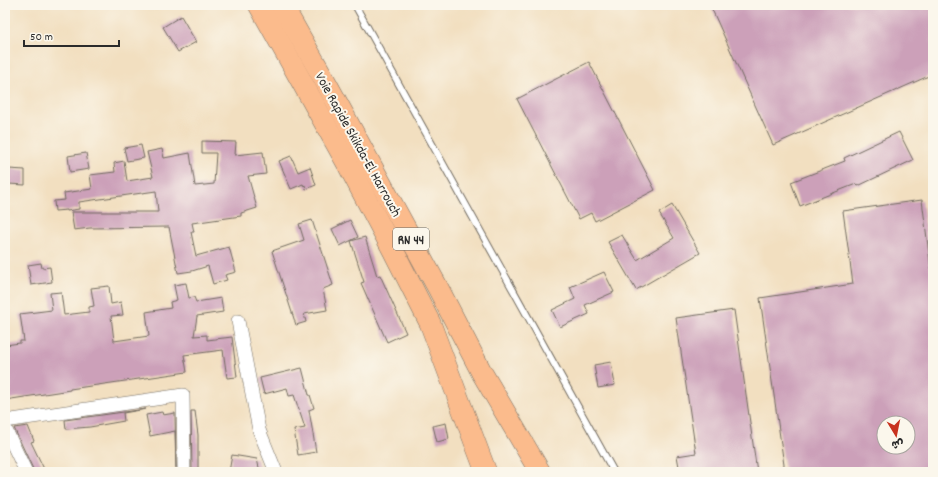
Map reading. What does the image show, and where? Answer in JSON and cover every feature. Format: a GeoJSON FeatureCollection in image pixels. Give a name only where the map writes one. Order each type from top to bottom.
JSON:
{"type":"FeatureCollection","features":[{"type":"Feature","properties":{"kind":"highway","name":"Voie Rapide Skikda-El Harrouch"},"geometry":{"type":"LineString","coordinates":[[259,5],[351,171],[430,323],[486,472]]}},
{"type":"Feature","properties":{"kind":"highway","name":"Voie Rapide Skikda-El Harrouch"},"geometry":{"type":"LineString","coordinates":[[282,5],[438,288],[482,373],[540,472]]}},
{"type":"Feature","properties":{"kind":"street"},"geometry":{"type":"LineString","coordinates":[[238,321],[259,430],[276,472]]}},
{"type":"Feature","properties":{"kind":"street"},"geometry":{"type":"LineString","coordinates":[[5,421],[183,395],[184,472]]}},
{"type":"Feature","properties":{"kind":"street"},"geometry":{"type":"LineString","coordinates":[[5,428],[26,472]]}},
{"type":"Feature","properties":{"kind":"lane"},"geometry":{"type":"LineString","coordinates":[[355,5],[614,472]]}},
{"type":"Feature","properties":{"kind":"building"},"geometry":{"type":"Polygon","coordinates":[[[710,5],[933,5],[933,74],[773,145],[710,5]]]}},
{"type":"Feature","properties":{"kind":"building"},"geometry":{"type":"Polygon","coordinates":[[[181,16],[196,42],[178,52],[163,27],[181,16]]]}},
{"type":"Feature","properties":{"kind":"building"},"geometry":{"type":"Polygon","coordinates":[[[589,62],[655,190],[595,221],[591,213],[579,219],[517,99],[589,62]]]}},
{"type":"Feature","properties":{"kind":"building"},"geometry":{"type":"Polygon","coordinates":[[[899,132],[913,160],[858,186],[856,184],[800,206],[791,182],[845,161],[844,158],[899,132]]]}},
{"type":"Feature","properties":{"kind":"building"},"geometry":{"type":"Polygon","coordinates":[[[202,141],[236,142],[235,155],[263,152],[266,174],[248,176],[257,208],[241,213],[241,216],[192,223],[194,232],[191,232],[196,256],[229,247],[236,272],[225,275],[227,280],[213,284],[208,266],[192,271],[178,273],[169,227],[90,228],[74,230],[71,212],[158,212],[156,191],[79,202],[79,209],[55,211],[54,201],[65,200],[64,193],[92,189],[90,175],[115,172],[114,163],[124,161],[127,181],[153,177],[147,152],[162,149],[164,158],[190,153],[195,186],[214,184],[216,153],[202,153],[202,141]]]}},
{"type":"Feature","properties":{"kind":"building"},"geometry":{"type":"Polygon","coordinates":[[[141,145],[144,158],[127,161],[124,148],[141,145]]]}},
{"type":"Feature","properties":{"kind":"building"},"geometry":{"type":"Polygon","coordinates":[[[86,153],[89,169],[70,172],[68,156],[86,153]]]}},
{"type":"Feature","properties":{"kind":"building"},"geometry":{"type":"Polygon","coordinates":[[[291,156],[298,172],[310,167],[316,185],[306,189],[305,185],[304,186],[303,184],[291,189],[279,161],[291,156]]]}},
{"type":"Feature","properties":{"kind":"building"},"geometry":{"type":"Polygon","coordinates":[[[9,169],[25,170],[25,185],[9,184],[9,169]]]}},
{"type":"Feature","properties":{"kind":"building"},"geometry":{"type":"Polygon","coordinates":[[[922,200],[933,285],[933,472],[785,472],[760,298],[853,284],[843,211],[922,200]]]}},
{"type":"Feature","properties":{"kind":"building"},"geometry":{"type":"Polygon","coordinates":[[[672,205],[700,253],[636,290],[608,242],[622,235],[637,260],[674,238],[659,213],[672,205]]]}},
{"type":"Feature","properties":{"kind":"building"},"geometry":{"type":"Polygon","coordinates":[[[312,220],[333,285],[323,289],[327,310],[304,314],[306,322],[296,325],[272,251],[304,240],[299,224],[312,220]]]}},
{"type":"Feature","properties":{"kind":"building"},"geometry":{"type":"Polygon","coordinates":[[[350,220],[358,237],[340,246],[332,229],[350,220]]]}},
{"type":"Feature","properties":{"kind":"building"},"geometry":{"type":"Polygon","coordinates":[[[365,237],[377,276],[380,275],[406,333],[387,342],[361,283],[364,282],[351,241],[365,237]]]}},
{"type":"Feature","properties":{"kind":"building"},"geometry":{"type":"Polygon","coordinates":[[[41,263],[42,268],[50,267],[52,282],[31,285],[28,265],[41,263]]]}},
{"type":"Feature","properties":{"kind":"building"},"geometry":{"type":"Polygon","coordinates":[[[604,272],[614,292],[585,305],[589,314],[560,327],[552,310],[575,299],[570,287],[604,272]]]}},
{"type":"Feature","properties":{"kind":"building"},"geometry":{"type":"Polygon","coordinates":[[[186,283],[189,298],[194,297],[196,302],[221,298],[223,312],[197,316],[194,336],[207,335],[207,340],[232,337],[237,377],[227,378],[223,350],[184,355],[187,372],[5,400],[5,345],[24,341],[20,314],[52,310],[50,293],[61,292],[64,315],[89,312],[89,307],[94,306],[91,288],[109,286],[111,304],[121,302],[123,315],[111,316],[114,341],[149,336],[146,312],[171,308],[170,302],[177,300],[174,285],[186,283]]]}},
{"type":"Feature","properties":{"kind":"building"},"geometry":{"type":"Polygon","coordinates":[[[734,310],[757,472],[680,472],[677,456],[696,453],[676,318],[734,310]]]}},
{"type":"Feature","properties":{"kind":"building"},"geometry":{"type":"Polygon","coordinates":[[[611,362],[615,385],[598,388],[594,365],[611,362]]]}},
{"type":"Feature","properties":{"kind":"building"},"geometry":{"type":"Polygon","coordinates":[[[302,368],[314,408],[309,410],[316,452],[298,455],[294,430],[305,428],[294,395],[289,396],[287,388],[264,394],[260,378],[302,368]]]}},
{"type":"Feature","properties":{"kind":"building"},"geometry":{"type":"Polygon","coordinates":[[[146,409],[123,413],[124,421],[90,427],[66,429],[65,420],[146,409]]]}},
{"type":"Feature","properties":{"kind":"building"},"geometry":{"type":"Polygon","coordinates":[[[191,411],[195,411],[198,435],[198,472],[192,472],[191,411]]]}},
{"type":"Feature","properties":{"kind":"building"},"geometry":{"type":"Polygon","coordinates":[[[162,412],[163,415],[175,413],[176,468],[175,431],[150,436],[146,415],[162,412]]]}},
{"type":"Feature","properties":{"kind":"building"},"geometry":{"type":"Polygon","coordinates":[[[446,423],[449,439],[437,442],[433,426],[446,423]]]}},
{"type":"Feature","properties":{"kind":"building"},"geometry":{"type":"Polygon","coordinates":[[[28,426],[34,441],[31,442],[44,469],[37,472],[34,472],[14,428],[28,426]]]}},
{"type":"Feature","properties":{"kind":"building"},"geometry":{"type":"Polygon","coordinates":[[[232,455],[257,459],[260,472],[229,472],[232,455]]]}}]}
